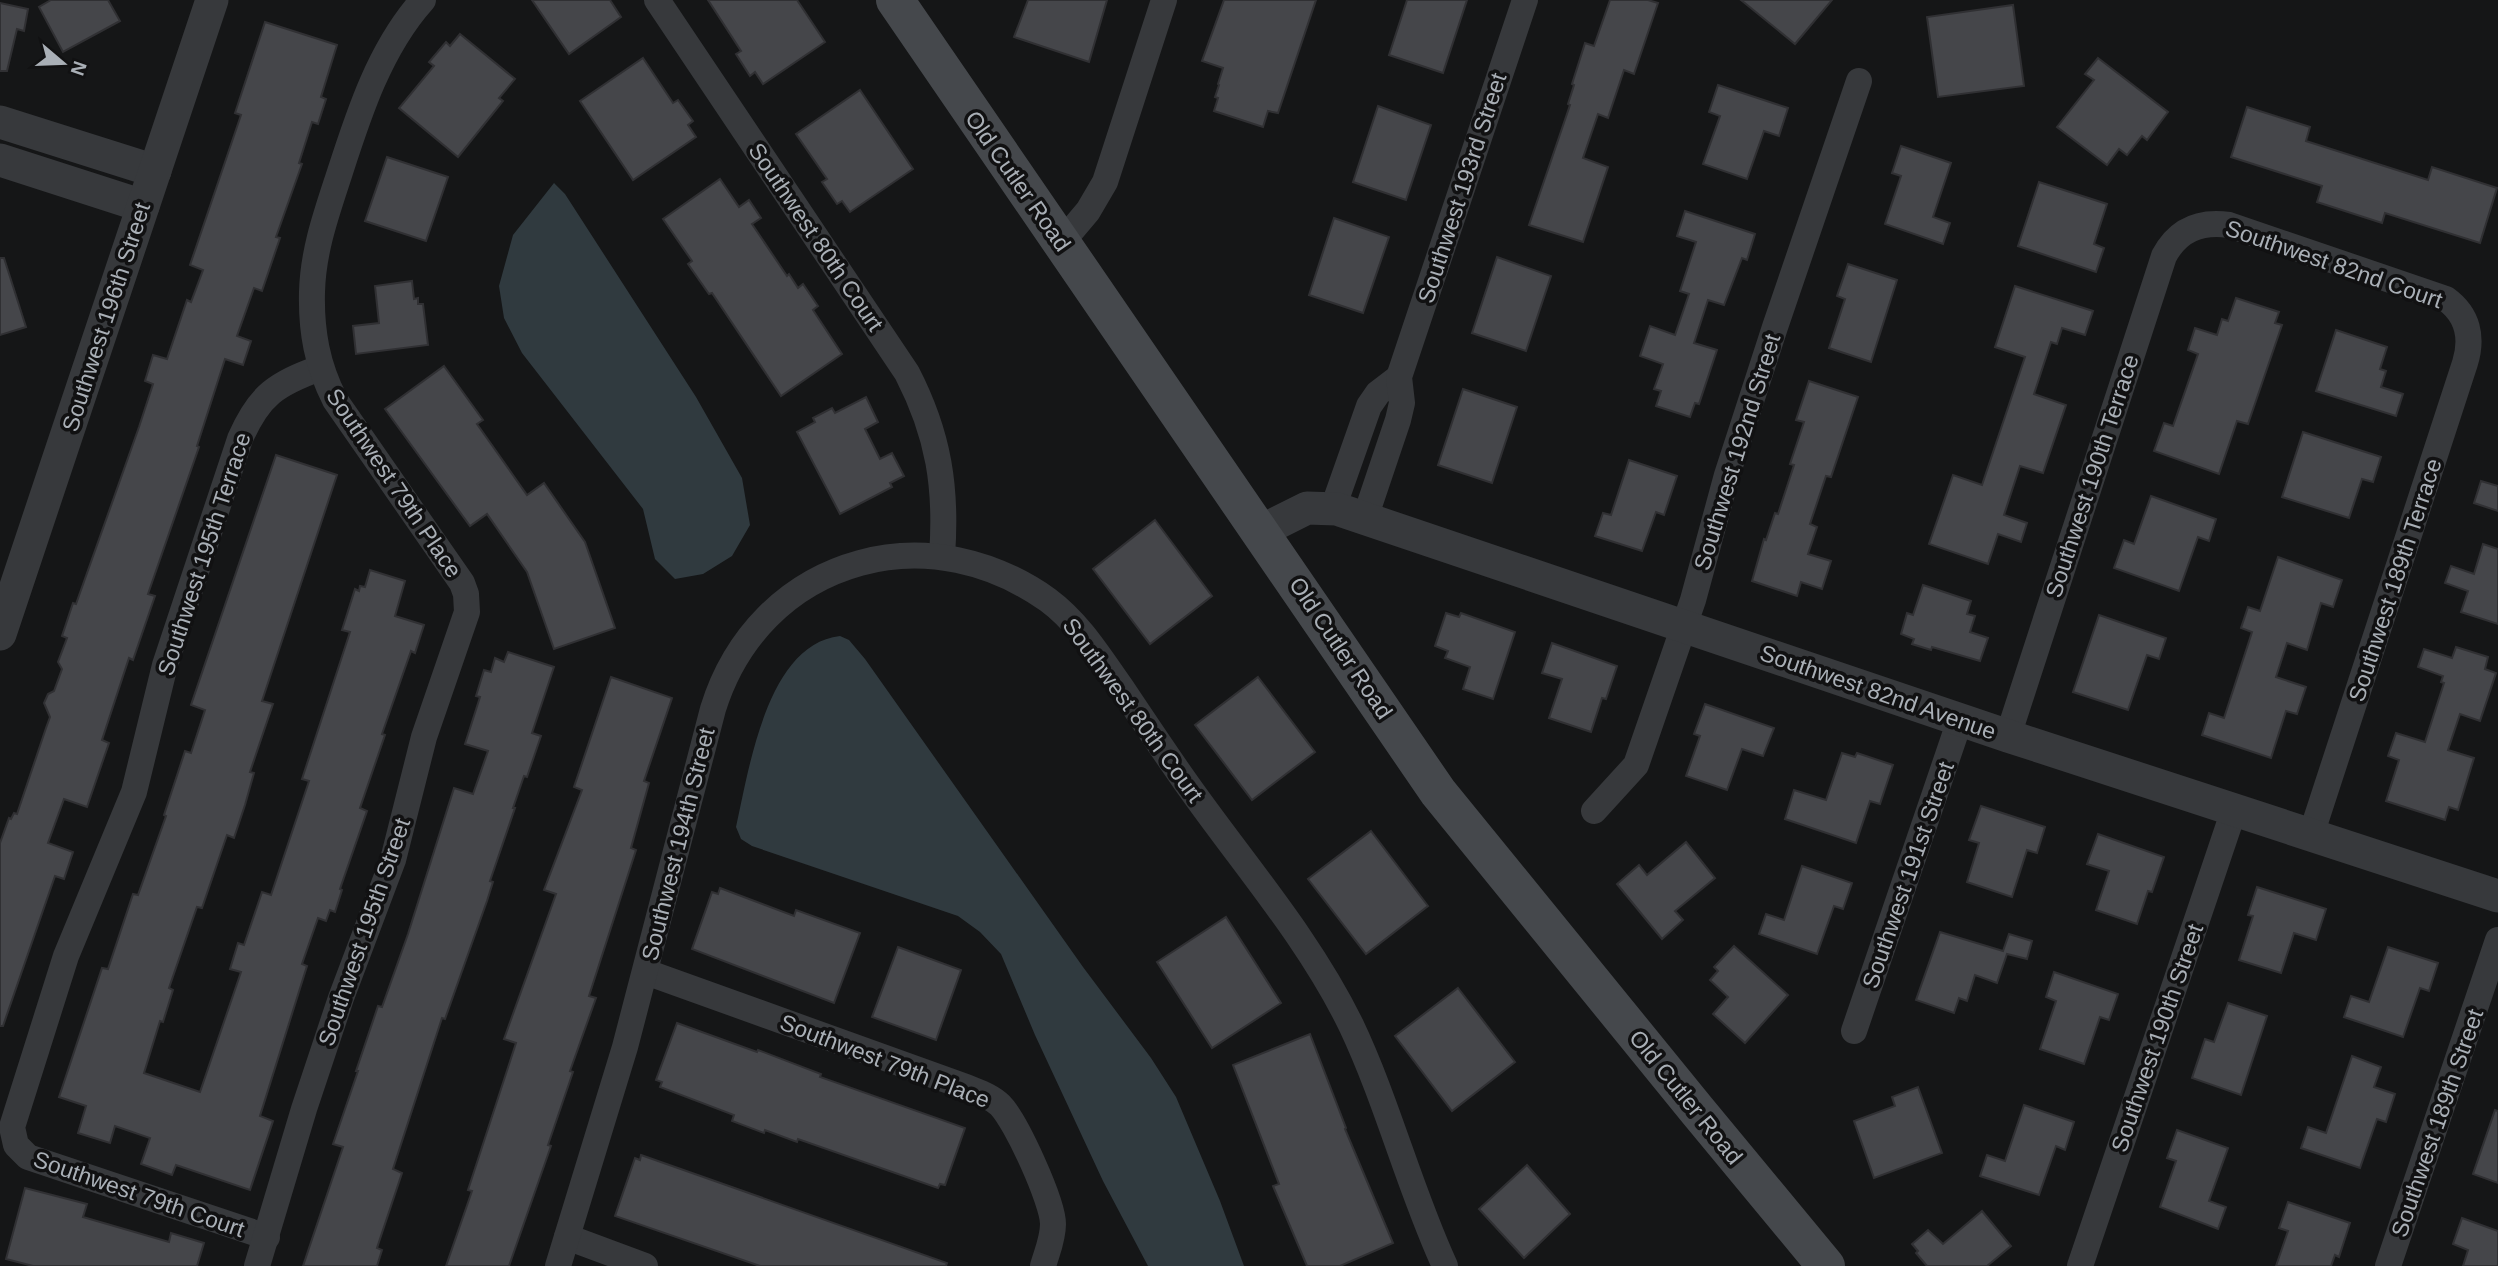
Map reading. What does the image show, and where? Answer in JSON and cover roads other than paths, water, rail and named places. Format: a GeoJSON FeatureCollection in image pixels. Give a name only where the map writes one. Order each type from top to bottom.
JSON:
{"type":"FeatureCollection","features":[{"type":"Feature","properties":{"kind":"main road","name":"Old Cutler Road"},"geometry":{"type":"LineString","coordinates":[[895,0],[1438,792],[1826,1266]]}},
{"type":"Feature","properties":{"kind":"street","name":"Southwest 196th Street"},"geometry":{"type":"LineString","coordinates":[[0,634],[212,0]]}},
{"type":"Feature","properties":{"kind":"street"},"geometry":{"type":"LineString","coordinates":[[320,368],[314,340],[312,307],[313,274],[319,237],[366,96],[394,41],[423,0]]}},
{"type":"Feature","properties":{"kind":"street","name":"Southwest 80th Court"},"geometry":{"type":"LineString","coordinates":[[657,0],[911,380],[929,423],[942,474],[942,556],[980,565],[1021,584],[1048,600],[1078,628],[1226,840],[1296,932],[1352,1028],[1445,1266]]}},
{"type":"Feature","properties":{"kind":"street"},"geometry":{"type":"LineString","coordinates":[[1061,243],[1088,211],[1105,182],[1164,0]]}},
{"type":"Feature","properties":{"kind":"street","name":"Southwest 193rd Street"},"geometry":{"type":"LineString","coordinates":[[1365,518],[1402,403],[1399,377],[1525,0]]}},
{"type":"Feature","properties":{"kind":"street","name":"Southwest 192nd Street"},"geometry":{"type":"LineString","coordinates":[[1594,811],[1636,765],[1683,627],[1736,446],[1859,81]]}},
{"type":"Feature","properties":{"kind":"street"},"geometry":{"type":"LineString","coordinates":[[0,122],[155,171]]}},
{"type":"Feature","properties":{"kind":"street"},"geometry":{"type":"LineString","coordinates":[[0,160],[143,206]]}},
{"type":"Feature","properties":{"kind":"street","name":"Southwest 82nd Court"},"geometry":{"type":"LineString","coordinates":[[2193,228],[2208,223],[2229,225],[2437,296],[2454,305],[2466,323]]}},
{"type":"Feature","properties":{"kind":"street","name":"Southwest 190th Terrace"},"geometry":{"type":"LineString","coordinates":[[2008,736],[2164,256],[2176,238],[2193,228]]}},
{"type":"Feature","properties":{"kind":"street","name":"Southwest 189th Terrace"},"geometry":{"type":"LineString","coordinates":[[2311,835],[2469,352],[2466,323]]}},
{"type":"Feature","properties":{"kind":"street","name":"Southwest 79th Place"},"geometry":{"type":"LineString","coordinates":[[320,368],[335,400],[456,573],[467,598]]}},
{"type":"Feature","properties":{"kind":"street","name":"Southwest 195th Terrace"},"geometry":{"type":"LineString","coordinates":[[16,1146],[12,1133],[14,1115],[66,956],[134,792],[165,665],[240,439],[254,412],[274,388],[289,379],[320,368]]}},
{"type":"Feature","properties":{"kind":"street"},"geometry":{"type":"LineString","coordinates":[[1333,508],[1369,405],[1378,393],[1399,377]]}},
{"type":"Feature","properties":{"kind":"street"},"geometry":{"type":"LineString","coordinates":[[1360,428],[1392,438]]}},
{"type":"Feature","properties":{"kind":"street","name":"Southwest 82nd Avenue"},"geometry":{"type":"LineString","coordinates":[[1261,531],[1307,508],[1333,508],[2008,736],[2498,896]]}},
{"type":"Feature","properties":{"kind":"street","name":"Southwest 194th Street"},"geometry":{"type":"LineString","coordinates":[[558,1266],[646,972],[713,709],[729,669],[751,633],[769,613],[795,593],[840,569],[877,559],[942,556]]}},
{"type":"Feature","properties":{"kind":"street","name":"Southwest 195th Street"},"geometry":{"type":"LineString","coordinates":[[257,1266],[337,1009],[393,860],[424,737],[443,678],[466,622],[467,598]]}},
{"type":"Feature","properties":{"kind":"street","name":"Southwest 191st Street"},"geometry":{"type":"LineString","coordinates":[[1854,1031],[1960,720]]}},
{"type":"Feature","properties":{"kind":"street","name":"Southwest 190th Street"},"geometry":{"type":"LineString","coordinates":[[2080,1266],[2234,810]]}},
{"type":"Feature","properties":{"kind":"street","name":"Southwest 189th Street"},"geometry":{"type":"LineString","coordinates":[[2388,1266],[2498,940]]}},
{"type":"Feature","properties":{"kind":"street","name":"Southwest 79th Place"},"geometry":{"type":"LineString","coordinates":[[646,972],[967,1087],[994,1100],[1007,1113],[1051,1207],[1051,1242],[1043,1266]]}},
{"type":"Feature","properties":{"kind":"street","name":"Southwest 79th Court"},"geometry":{"type":"LineString","coordinates":[[16,1146],[32,1159],[267,1237]]}},
{"type":"Feature","properties":{"kind":"street"},"geometry":{"type":"LineString","coordinates":[[567,1237],[645,1266]]}}]}
